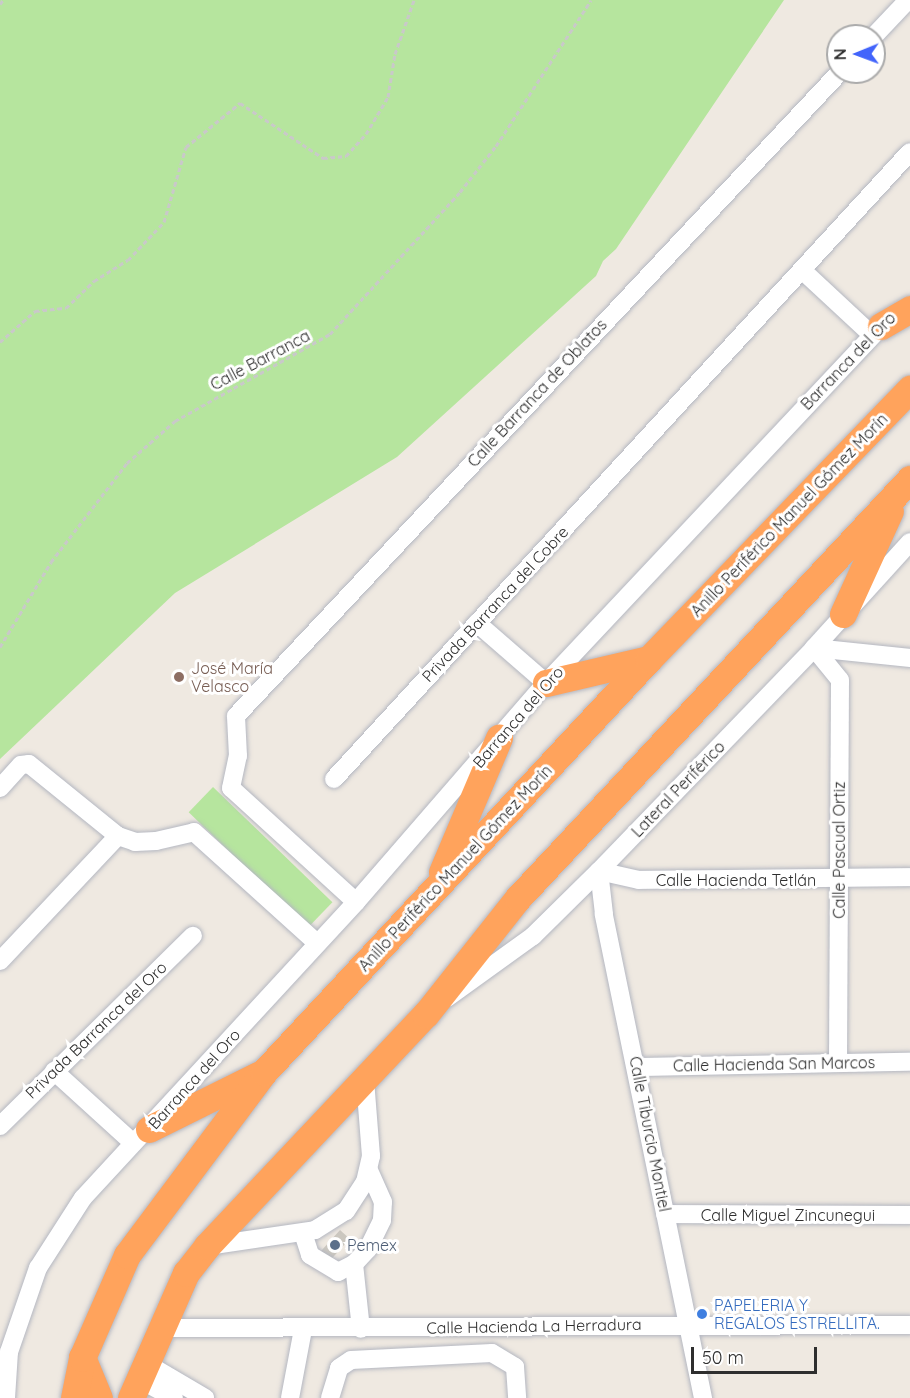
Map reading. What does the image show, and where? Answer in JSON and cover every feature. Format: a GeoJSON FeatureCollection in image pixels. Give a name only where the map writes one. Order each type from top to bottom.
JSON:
{"type":"FeatureCollection","features":[{"type":"Feature","properties":{"kind":"highway"},"geometry":{"type":"LineString","coordinates":[[876,331],[910,309]]}},
{"type":"Feature","properties":{"kind":"highway","name":"Anillo Periférico Manuel Gómez Morín"},"geometry":{"type":"LineString","coordinates":[[74,1398],[82,1358],[127,1255],[264,1072],[649,660],[910,389]]}},
{"type":"Feature","properties":{"kind":"highway"},"geometry":{"type":"LineString","coordinates":[[843,614],[905,484]]}},
{"type":"Feature","properties":{"kind":"highway"},"geometry":{"type":"LineString","coordinates":[[138,1379],[159,1328],[186,1274],[207,1246],[426,1014],[518,898],[905,484]]}},
{"type":"Feature","properties":{"kind":"highway"},"geometry":{"type":"LineString","coordinates":[[546,682],[649,660]]}},
{"type":"Feature","properties":{"kind":"highway"},"geometry":{"type":"LineString","coordinates":[[434,890],[499,738]]}},
{"type":"Feature","properties":{"kind":"highway"},"geometry":{"type":"LineString","coordinates":[[141,1136],[264,1072]]}},
{"type":"Feature","properties":{"kind":"highway"},"geometry":{"type":"LineString","coordinates":[[82,1358],[99,1398]]}},
{"type":"Feature","properties":{"kind":"street"},"geometry":{"type":"LineString","coordinates":[[885,24],[908,0]]}},
{"type":"Feature","properties":{"kind":"street","name":"Calle Barranca de Oblatos"},"geometry":{"type":"LineString","coordinates":[[356,902],[231,788],[238,756],[236,716],[829,84]]}},
{"type":"Feature","properties":{"kind":"street","name":"Privada Barranca del Cobre"},"geometry":{"type":"LineString","coordinates":[[334,779],[910,152]]}},
{"type":"Feature","properties":{"kind":"street"},"geometry":{"type":"LineString","coordinates":[[802,270],[876,331]]}},
{"type":"Feature","properties":{"kind":"street","name":"Barranca del Oro"},"geometry":{"type":"LineString","coordinates":[[141,1136],[356,902],[546,682],[910,297]]}},
{"type":"Feature","properties":{"kind":"street","name":"Lateral Periférico"},"geometry":{"type":"LineString","coordinates":[[426,1014],[533,936],[599,871],[814,648],[910,542]]}},
{"type":"Feature","properties":{"kind":"street"},"geometry":{"type":"LineString","coordinates":[[477,623],[546,682]]}},
{"type":"Feature","properties":{"kind":"street"},"geometry":{"type":"LineString","coordinates":[[814,648],[910,658]]}},
{"type":"Feature","properties":{"kind":"street","name":"Calle Pascual Ortiz"},"geometry":{"type":"LineString","coordinates":[[814,648],[840,680],[838,1061]]}},
{"type":"Feature","properties":{"kind":"street"},"geometry":{"type":"LineString","coordinates":[[0,788],[21,765],[29,764],[117,836],[135,842],[156,841],[187,832],[201,836],[317,943]]}},
{"type":"Feature","properties":{"kind":"street"},"geometry":{"type":"LineString","coordinates":[[0,961],[117,836]]}},
{"type":"Feature","properties":{"kind":"street","name":"Calle Hacienda Tetlán"},"geometry":{"type":"LineString","coordinates":[[599,871],[639,880],[910,877]]}},
{"type":"Feature","properties":{"kind":"street","name":"Calle Tiburcio Montiel"},"geometry":{"type":"LineString","coordinates":[[599,871],[604,914],[638,1067],[665,1214],[703,1398]]}},
{"type":"Feature","properties":{"kind":"street","name":"Privada Barranca del Oro"},"geometry":{"type":"LineString","coordinates":[[0,1126],[193,936]]}},
{"type":"Feature","properties":{"kind":"street","name":"Calle Hacienda San Marcos"},"geometry":{"type":"LineString","coordinates":[[638,1067],[838,1061],[910,1062]]}},
{"type":"Feature","properties":{"kind":"street"},"geometry":{"type":"LineString","coordinates":[[6,1398],[9,1352],[38,1268],[83,1198],[141,1136],[54,1071]]}},
{"type":"Feature","properties":{"kind":"street"},"geometry":{"type":"LineString","coordinates":[[207,1246],[303,1233],[326,1226],[346,1211],[361,1193],[369,1170],[371,1141],[365,1079]]}},
{"type":"Feature","properties":{"kind":"street"},"geometry":{"type":"LineString","coordinates":[[303,1233],[310,1255],[338,1272],[354,1264],[368,1249],[382,1220],[383,1202],[369,1170]]}},
{"type":"Feature","properties":{"kind":"street","name":"Calle Miguel Zincunegui"},"geometry":{"type":"LineString","coordinates":[[665,1214],[910,1215]]}},
{"type":"Feature","properties":{"kind":"street"},"geometry":{"type":"LineString","coordinates":[[354,1264],[361,1329]]}},
{"type":"Feature","properties":{"kind":"street","name":"Calle Hacienda La Herradura"},"geometry":{"type":"LineString","coordinates":[[159,1328],[361,1329],[689,1324],[910,1325]]}},
{"type":"Feature","properties":{"kind":"street"},"geometry":{"type":"LineString","coordinates":[[290,1398],[303,1329]]}},
{"type":"Feature","properties":{"kind":"street"},"geometry":{"type":"LineString","coordinates":[[330,1398],[339,1368],[351,1359],[492,1353],[515,1367],[517,1398]]}},
{"type":"Feature","properties":{"kind":"street"},"geometry":{"type":"LineString","coordinates":[[138,1379],[174,1398]]}},
{"type":"Feature","properties":{"kind":"street"},"geometry":{"type":"LineString","coordinates":[[138,1379],[205,1398]]}},
{"type":"Feature","properties":{"kind":"path"},"geometry":{"type":"LineString","coordinates":[[0,4],[3,0]]}},
{"type":"Feature","properties":{"kind":"path"},"geometry":{"type":"LineString","coordinates":[[0,342],[35,311],[66,308],[94,281],[128,260],[164,222],[186,147],[240,103],[323,158],[346,156],[366,134],[388,98],[395,54],[414,0]]}},
{"type":"Feature","properties":{"kind":"path","name":"Calle Barranca"},"geometry":{"type":"LineString","coordinates":[[0,647],[51,562],[127,463],[175,421],[330,334],[460,192],[496,146],[591,0]]}},
{"type":"Feature","properties":{"kind":"green space"},"geometry":{"type":"Polygon","coordinates":[[[0,0],[784,0],[616,249],[603,261],[596,276],[397,457],[175,593],[0,759],[0,0]]]}},
{"type":"Feature","properties":{"kind":"green space"},"geometry":{"type":"Polygon","coordinates":[[[213,787],[332,902],[308,927],[189,812],[213,787]]]}},
{"type":"Feature","properties":{"kind":"building","name":"Pemex"},"geometry":{"type":"Polygon","coordinates":[[[340,1230],[350,1239],[330,1260],[321,1252],[340,1230]]]}},
{"type":"Feature","properties":{"kind":"place","name":"José María Velasco"},"geometry":{"type":"Point","coordinates":[179,677]}},
{"type":"Feature","properties":{"kind":"place","name":"Pemex"},"geometry":{"type":"Point","coordinates":[335,1245]}},
{"type":"Feature","properties":{"kind":"place","name":"PAPELERIA Y REGALOS ESTRELLITA."},"geometry":{"type":"Point","coordinates":[702,1314]}}]}
